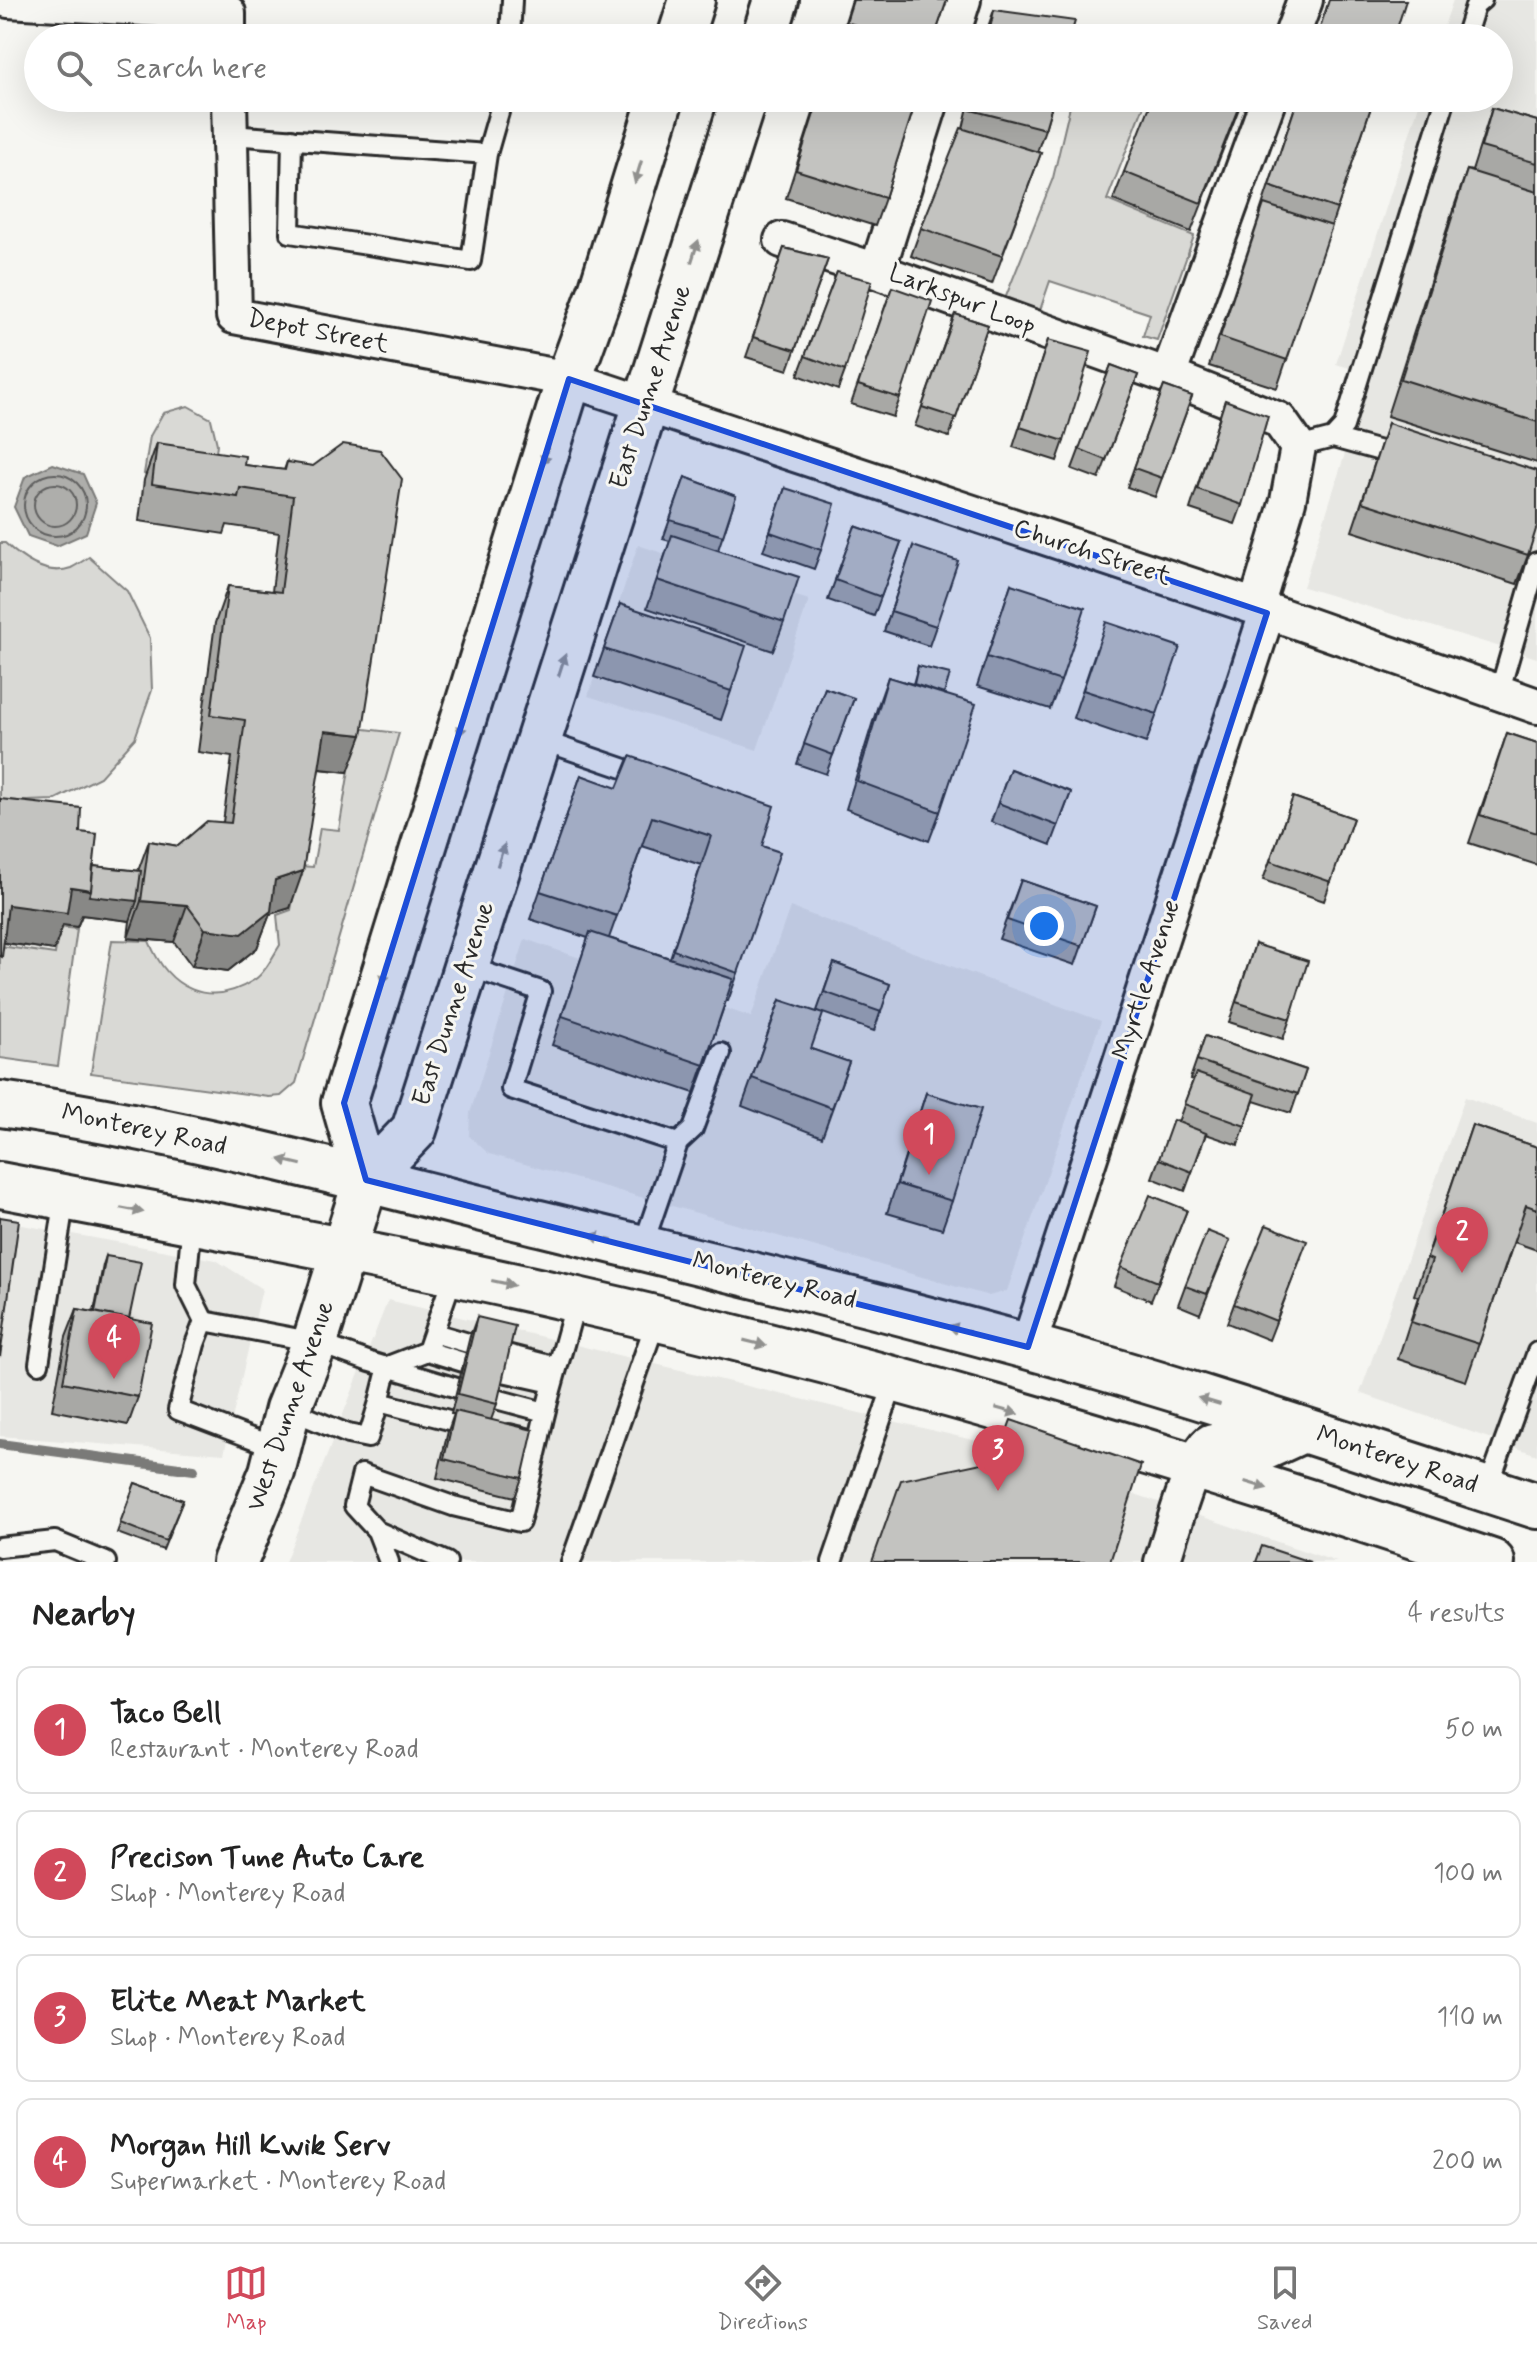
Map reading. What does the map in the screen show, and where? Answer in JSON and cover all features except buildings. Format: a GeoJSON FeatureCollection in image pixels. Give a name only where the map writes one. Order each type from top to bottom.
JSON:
{"type":"FeatureCollection","features":[{"type":"Feature","properties":{"kind":"main road"},"geometry":{"type":"LineString","coordinates":[[684,24],[692,0]]}},
{"type":"Feature","properties":{"kind":"main road"},"geometry":{"type":"LineString","coordinates":[[768,24],[776,0]]}},
{"type":"Feature","properties":{"kind":"main road"},"geometry":{"type":"LineString","coordinates":[[366,1180],[344,1103],[569,379],[602,288],[657,112]]}},
{"type":"Feature","properties":{"kind":"main road","name":"East Dunne Avenue"},"geometry":{"type":"LineString","coordinates":[[366,1180],[414,1130],[740,112]]}},
{"type":"Feature","properties":{"kind":"main road","name":"Monterey Road"},"geometry":{"type":"LineString","coordinates":[[0,1104],[127,1124],[366,1180],[1028,1347],[1310,1432],[1537,1506]]}},
{"type":"Feature","properties":{"kind":"main road","name":"West Dunne Avenue"},"geometry":{"type":"LineString","coordinates":[[235,1562],[315,1342],[366,1180]]}},
{"type":"Feature","properties":{"kind":"main road"},"geometry":{"type":"LineString","coordinates":[[0,1185],[344,1250],[657,1318],[895,1379],[1194,1466],[1492,1562]]}},
{"type":"Feature","properties":{"kind":"street"},"geometry":{"type":"LineString","coordinates":[[8,0],[231,17]]}},
{"type":"Feature","properties":{"kind":"street"},"geometry":{"type":"LineString","coordinates":[[955,24],[963,0]]}},
{"type":"Feature","properties":{"kind":"street"},"geometry":{"type":"LineString","coordinates":[[1296,24],[1305,0]]}},
{"type":"Feature","properties":{"kind":"street","name":"Depot Street"},"geometry":{"type":"LineString","coordinates":[[229,112],[234,316],[569,379]]}},
{"type":"Feature","properties":{"kind":"street","name":"Larkspur Loop"},"geometry":{"type":"LineString","coordinates":[[928,112],[877,271],[1168,376],[1279,420],[1298,447]]}},
{"type":"Feature","properties":{"kind":"street"},"geometry":{"type":"LineString","coordinates":[[1168,376],[1264,112]]}},
{"type":"Feature","properties":{"kind":"street"},"geometry":{"type":"LineString","coordinates":[[782,240],[877,271]]}},
{"type":"Feature","properties":{"kind":"street","name":"Church Street"},"geometry":{"type":"LineString","coordinates":[[569,379],[1261,610],[1537,706]]}},
{"type":"Feature","properties":{"kind":"street"},"geometry":{"type":"LineString","coordinates":[[1261,610],[1298,447]]}},
{"type":"Feature","properties":{"kind":"street","name":"Myrtle Avenue"},"geometry":{"type":"LineString","coordinates":[[1028,1347],[1261,610]]}},
{"type":"Feature","properties":{"kind":"street"},"geometry":{"type":"LineString","coordinates":[[1162,1562],[1203,1448],[1211,1441],[1223,1440],[1264,1453],[1310,1432]]}},
{"type":"Feature","properties":{"kind":"lane"},"geometry":{"type":"LineString","coordinates":[[511,24],[512,0]]}},
{"type":"Feature","properties":{"kind":"lane"},"geometry":{"type":"LineString","coordinates":[[1469,24],[1475,6],[1482,0]]}},
{"type":"Feature","properties":{"kind":"lane"},"geometry":{"type":"LineString","coordinates":[[292,139],[290,233],[471,261],[487,154],[499,112]]}},
{"type":"Feature","properties":{"kind":"lane"},"geometry":{"type":"LineString","coordinates":[[1333,438],[1344,426],[1442,112]]}},
{"type":"Feature","properties":{"kind":"lane"},"geometry":{"type":"LineString","coordinates":[[230,135],[487,154]]}},
{"type":"Feature","properties":{"kind":"lane"},"geometry":{"type":"LineString","coordinates":[[1298,447],[1333,438],[1420,462]]}},
{"type":"Feature","properties":{"kind":"lane"},"geometry":{"type":"LineString","coordinates":[[1499,693],[1537,562]]}},
{"type":"Feature","properties":{"kind":"lane"},"geometry":{"type":"LineString","coordinates":[[538,739],[667,783]]}},
{"type":"Feature","properties":{"kind":"lane"},"geometry":{"type":"LineString","coordinates":[[466,966],[541,991],[511,1089],[678,1143]]}},
{"type":"Feature","properties":{"kind":"lane"},"geometry":{"type":"LineString","coordinates":[[642,1248],[678,1143],[693,1129],[721,1053]]}},
{"type":"Feature","properties":{"kind":"lane"},"geometry":{"type":"LineString","coordinates":[[39,1364],[65,1197]]}},
{"type":"Feature","properties":{"kind":"lane"},"geometry":{"type":"LineString","coordinates":[[192,1222],[186,1285],[204,1321],[178,1410],[284,1429],[368,1438],[388,1366]]}},
{"type":"Feature","properties":{"kind":"lane"},"geometry":{"type":"LineString","coordinates":[[427,1351],[454,1273]]}},
{"type":"Feature","properties":{"kind":"lane"},"geometry":{"type":"LineString","coordinates":[[389,1562],[377,1531],[354,1506],[362,1474],[453,1506],[520,1522],[545,1412],[576,1299]]}},
{"type":"Feature","properties":{"kind":"lane"},"geometry":{"type":"LineString","coordinates":[[571,1562],[657,1318]]}},
{"type":"Feature","properties":{"kind":"lane"},"geometry":{"type":"LineString","coordinates":[[204,1321],[315,1342],[457,1388]]}},
{"type":"Feature","properties":{"kind":"lane"},"geometry":{"type":"LineString","coordinates":[[388,1366],[427,1351],[465,1353],[434,1333]]}},
{"type":"Feature","properties":{"kind":"lane"},"geometry":{"type":"LineString","coordinates":[[1487,1490],[1537,1352]]}},
{"type":"Feature","properties":{"kind":"lane"},"geometry":{"type":"LineString","coordinates":[[504,1363],[555,1375]]}},
{"type":"Feature","properties":{"kind":"lane"},"geometry":{"type":"LineString","coordinates":[[832,1562],[895,1379]]}},
{"type":"Feature","properties":{"kind":"lane"},"geometry":{"type":"LineString","coordinates":[[496,1399],[545,1412]]}},
{"type":"Feature","properties":{"kind":"lane"},"geometry":{"type":"LineString","coordinates":[[379,1402],[539,1441]]}},
{"type":"Feature","properties":{"kind":"lane"},"geometry":{"type":"LineString","coordinates":[[377,1531],[447,1562]]}},
{"type":"Feature","properties":{"kind":"lane"},"geometry":{"type":"LineString","coordinates":[[0,1547],[55,1541],[106,1562]]}},
{"type":"Feature","properties":{"kind":"highlighted area"},"geometry":{"type":"Polygon","coordinates":[[[569,379],[1267,613],[1028,1347],[366,1180],[344,1103],[569,379]]]}},
{"type":"Feature","properties":{"kind":"shaded area"},"geometry":{"type":"Polygon","coordinates":[[[1453,0],[1537,0],[1537,658],[1303,587],[1370,374],[1336,364],[1417,112],[1513,112],[1513,24],[1445,24],[1453,0]]]}},
{"type":"Feature","properties":{"kind":"shaded area"},"geometry":{"type":"Polygon","coordinates":[[[1069,112],[1142,112],[1107,200],[1194,236],[1157,340],[1143,336],[1150,314],[1050,281],[1038,316],[1003,304],[1053,178],[1069,112]]]}},
{"type":"Feature","properties":{"kind":"shaded area"},"geometry":{"type":"Polygon","coordinates":[[[188,406],[211,419],[217,444],[212,484],[144,474],[150,436],[163,413],[188,406]]]}},
{"type":"Feature","properties":{"kind":"shaded area"},"geometry":{"type":"Polygon","coordinates":[[[0,543],[5,543],[35,565],[53,570],[71,568],[89,557],[127,591],[150,638],[152,690],[135,738],[100,777],[54,800],[0,802],[0,543]]]}},
{"type":"Feature","properties":{"kind":"shaded area"},"geometry":{"type":"Polygon","coordinates":[[[638,545],[809,600],[757,750],[588,696],[638,545]]]}},
{"type":"Feature","properties":{"kind":"shaded area"},"geometry":{"type":"Polygon","coordinates":[[[356,728],[399,733],[296,1083],[281,1096],[269,1097],[91,1073],[112,940],[149,941],[157,958],[179,982],[206,993],[237,989],[254,980],[265,969],[280,945],[277,915],[291,910],[299,866],[313,867],[320,828],[339,830],[356,728]]]}},
{"type":"Feature","properties":{"kind":"shaded area"},"geometry":{"type":"Polygon","coordinates":[[[790,907],[1101,1021],[1007,1291],[989,1296],[489,1154],[469,1136],[470,1113],[525,939],[751,1017],[790,907]]]}},
{"type":"Feature","properties":{"kind":"shaded area"},"geometry":{"type":"Polygon","coordinates":[[[59,927],[77,929],[58,1066],[0,1058],[0,946],[55,954],[59,927]]]}},
{"type":"Feature","properties":{"kind":"shaded area"},"geometry":{"type":"Polygon","coordinates":[[[1465,1097],[1537,1123],[1537,1455],[1360,1393],[1465,1097]]]}},
{"type":"Feature","properties":{"kind":"shaded area"},"geometry":{"type":"Polygon","coordinates":[[[0,1221],[216,1260],[262,1289],[224,1454],[0,1436],[0,1221]]]}},
{"type":"Feature","properties":{"kind":"shaded area"},"geometry":{"type":"Polygon","coordinates":[[[388,1300],[977,1441],[1337,1562],[285,1562],[388,1300]]]}},
{"type":"Feature","properties":{"kind":"water"},"geometry":{"type":"Polygon","coordinates":[[[53,464],[83,474],[96,503],[86,533],[57,546],[28,536],[14,507],[25,477],[53,464]]]}},
{"type":"Feature","properties":{"kind":"waterway"},"geometry":{"type":"LineString","coordinates":[[0,1444],[194,1470]]}},
{"type":"Feature","properties":{"kind":"place","name":"Taco Bell"},"geometry":{"type":"Point","coordinates":[929,1175]}},
{"type":"Feature","properties":{"kind":"place","name":"Precison Tune Auto Care"},"geometry":{"type":"Point","coordinates":[1462,1273]}},
{"type":"Feature","properties":{"kind":"place","name":"Morgan Hill Kwik Serv"},"geometry":{"type":"Point","coordinates":[114,1379]}},
{"type":"Feature","properties":{"kind":"place","name":"Elite Meat Market"},"geometry":{"type":"Point","coordinates":[998,1491]}}]}
